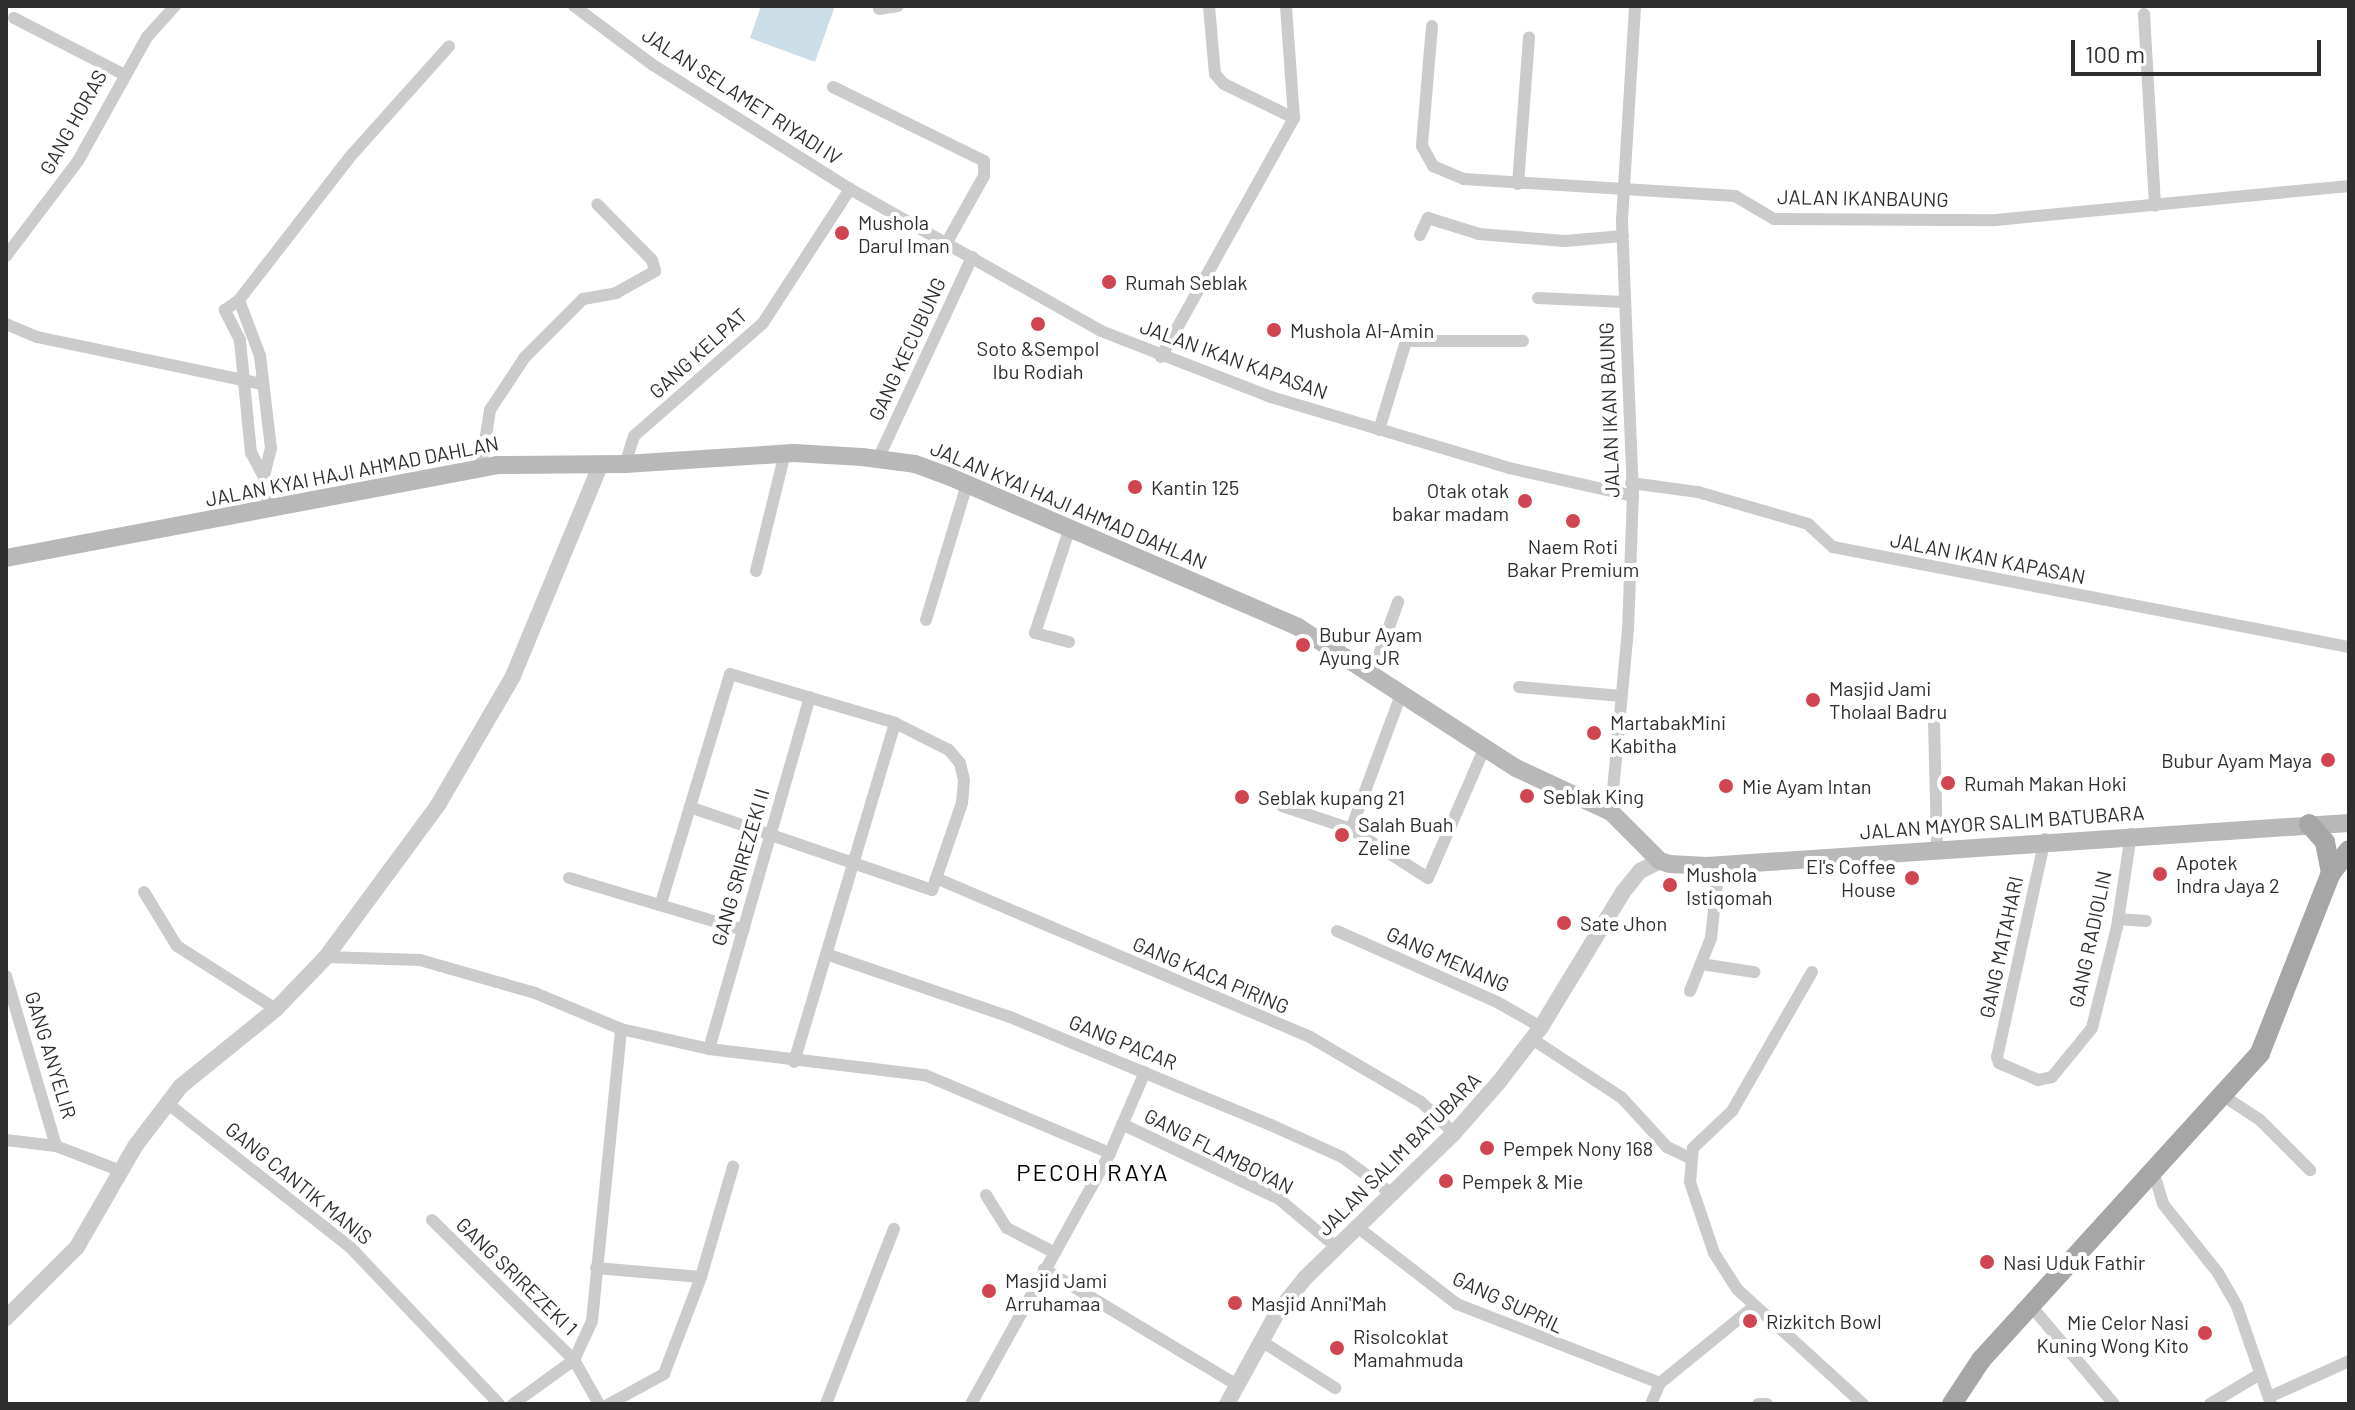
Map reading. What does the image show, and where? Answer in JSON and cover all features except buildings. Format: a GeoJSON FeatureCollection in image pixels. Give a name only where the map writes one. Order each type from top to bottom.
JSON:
{"type":"FeatureCollection","features":[{"type":"Feature","properties":{"kind":"main road","name":"JALAN KYAI HAJI AHMAD DAHLAN"},"geometry":{"type":"LineString","coordinates":[[6,558],[481,467],[625,464],[785,453],[915,464],[1274,615],[1402,692],[1516,768],[1611,812],[1660,861]]}},
{"type":"Feature","properties":{"kind":"main road","name":"JALAN MAYOR SALIM BATUBARA"},"geometry":{"type":"LineString","coordinates":[[1660,861],[1719,865],[2045,839],[2349,823]]}},
{"type":"Feature","properties":{"kind":"main road"},"geometry":{"type":"LineString","coordinates":[[2309,824],[2325,842],[2331,873]]}},
{"type":"Feature","properties":{"kind":"main road"},"geometry":{"type":"LineString","coordinates":[[1952,1404],[1981,1360],[2225,1097],[2260,1053],[2331,873],[2349,850]]}},
{"type":"Feature","properties":{"kind":"street","name":"GANG HORAS"},"geometry":{"type":"LineString","coordinates":[[6,256],[78,161],[123,74],[175,6]]}},
{"type":"Feature","properties":{"kind":"street","name":"JALAN SELAMET RIYADI IV"},"geometry":{"type":"LineString","coordinates":[[574,6],[653,65],[850,189]]}},
{"type":"Feature","properties":{"kind":"street"},"geometry":{"type":"LineString","coordinates":[[879,9],[898,6]]}},
{"type":"Feature","properties":{"kind":"street"},"geometry":{"type":"LineString","coordinates":[[1209,6],[1215,74],[1224,84],[1294,118]]}},
{"type":"Feature","properties":{"kind":"street"},"geometry":{"type":"LineString","coordinates":[[1161,357],[1294,118],[1286,6]]}},
{"type":"Feature","properties":{"kind":"street","name":"JALAN IKAN BAUNG"},"geometry":{"type":"LineString","coordinates":[[1611,812],[1622,696],[1632,490],[1623,236],[1635,6]]}},
{"type":"Feature","properties":{"kind":"street"},"geometry":{"type":"LineString","coordinates":[[2144,14],[2155,206]]}},
{"type":"Feature","properties":{"kind":"street"},"geometry":{"type":"LineString","coordinates":[[14,18],[123,74]]}},
{"type":"Feature","properties":{"kind":"street","name":"JALAN IKANBAUNG"},"geometry":{"type":"LineString","coordinates":[[1432,26],[1420,133],[1428,160],[1464,179],[1518,184],[1627,186],[1735,196],[1774,219],[1996,220],[2349,186]]}},
{"type":"Feature","properties":{"kind":"street"},"geometry":{"type":"LineString","coordinates":[[1518,184],[1529,37]]}},
{"type":"Feature","properties":{"kind":"street"},"geometry":{"type":"LineString","coordinates":[[269,509],[264,477],[251,453],[240,340],[225,310],[239,300],[349,158],[449,46]]}},
{"type":"Feature","properties":{"kind":"street"},"geometry":{"type":"LineString","coordinates":[[833,87],[984,161],[984,176],[947,242]]}},
{"type":"Feature","properties":{"kind":"street","name":"JALAN IKAN KAPASAN"},"geometry":{"type":"LineString","coordinates":[[850,189],[1101,331],[1161,357],[1379,430],[1632,490],[1698,492],[1808,524],[1833,547],[2349,647]]}},
{"type":"Feature","properties":{"kind":"street","name":"GANG KELPAT"},"geometry":{"type":"LineString","coordinates":[[625,464],[634,436],[763,323],[850,189]]}},
{"type":"Feature","properties":{"kind":"street"},"geometry":{"type":"LineString","coordinates":[[481,467],[490,410],[525,357],[583,299],[616,293],[655,271],[652,260],[597,204]]}},
{"type":"Feature","properties":{"kind":"street"},"geometry":{"type":"LineString","coordinates":[[1420,235],[1428,218],[1479,234],[1565,241],[1623,236]]}},
{"type":"Feature","properties":{"kind":"street","name":"GANG KECUBUNG"},"geometry":{"type":"LineString","coordinates":[[878,459],[972,257]]}},
{"type":"Feature","properties":{"kind":"street"},"geometry":{"type":"LineString","coordinates":[[1538,298],[1624,302]]}},
{"type":"Feature","properties":{"kind":"street"},"geometry":{"type":"LineString","coordinates":[[239,300],[256,335],[271,448],[264,477]]}},
{"type":"Feature","properties":{"kind":"street"},"geometry":{"type":"LineString","coordinates":[[6,324],[37,337],[262,384]]}},
{"type":"Feature","properties":{"kind":"street"},"geometry":{"type":"LineString","coordinates":[[1379,430],[1406,341],[1523,341]]}},
{"type":"Feature","properties":{"kind":"street"},"geometry":{"type":"LineString","coordinates":[[756,571],[785,453]]}},
{"type":"Feature","properties":{"kind":"street"},"geometry":{"type":"LineString","coordinates":[[6,1318],[59,1271],[167,1103],[197,1070],[276,1009],[326,957],[438,805],[495,710],[548,600],[601,464]]}},
{"type":"Feature","properties":{"kind":"street"},"geometry":{"type":"LineString","coordinates":[[926,620],[967,484]]}},
{"type":"Feature","properties":{"kind":"street"},"geometry":{"type":"LineString","coordinates":[[1069,642],[1035,633],[1070,528]]}},
{"type":"Feature","properties":{"kind":"street"},"geometry":{"type":"LineString","coordinates":[[1372,674],[1398,602]]}},
{"type":"Feature","properties":{"kind":"street"},"geometry":{"type":"LineString","coordinates":[[661,903],[725,677],[741,676],[895,723],[956,756],[962,770],[962,803],[938,879]]}},
{"type":"Feature","properties":{"kind":"street"},"geometry":{"type":"LineString","coordinates":[[1519,687],[1622,696]]}},
{"type":"Feature","properties":{"kind":"street"},"geometry":{"type":"LineString","coordinates":[[1351,829],[1402,692]]}},
{"type":"Feature","properties":{"kind":"street","name":"GANG SRIREZEKI II"},"geometry":{"type":"LineString","coordinates":[[709,1049],[810,697]]}},
{"type":"Feature","properties":{"kind":"street"},"geometry":{"type":"LineString","coordinates":[[1934,722],[1937,849]]}},
{"type":"Feature","properties":{"kind":"street"},"geometry":{"type":"LineString","coordinates":[[794,1062],[895,723]]}},
{"type":"Feature","properties":{"kind":"street"},"geometry":{"type":"LineString","coordinates":[[1282,806],[1351,829],[1428,878],[1485,747]]}},
{"type":"Feature","properties":{"kind":"street"},"geometry":{"type":"LineString","coordinates":[[690,807],[854,862]]}},
{"type":"Feature","properties":{"kind":"street","name":"GANG RADIOLIN"},"geometry":{"type":"LineString","coordinates":[[1999,1063],[2046,1080],[2092,1028],[2118,919],[2131,834]]}},
{"type":"Feature","properties":{"kind":"street","name":"GANG MATAHARI"},"geometry":{"type":"LineString","coordinates":[[1999,1063],[2045,839]]}},
{"type":"Feature","properties":{"kind":"street","name":"JALAN SALIM BATUBARA"},"geometry":{"type":"LineString","coordinates":[[1227,1404],[1286,1301],[1335,1246],[1454,1133],[1536,1033],[1623,892],[1640,871],[1660,861]]}},
{"type":"Feature","properties":{"kind":"street","name":"GANG KACA PIRING"},"geometry":{"type":"LineString","coordinates":[[854,862],[928,890],[938,879],[1310,1037],[1421,1102],[1454,1133]]}},
{"type":"Feature","properties":{"kind":"street"},"geometry":{"type":"LineString","coordinates":[[1690,991],[1711,938],[1719,865]]}},
{"type":"Feature","properties":{"kind":"street"},"geometry":{"type":"LineString","coordinates":[[569,878],[743,930]]}},
{"type":"Feature","properties":{"kind":"street"},"geometry":{"type":"LineString","coordinates":[[144,892],[177,946],[276,1009]]}},
{"type":"Feature","properties":{"kind":"street"},"geometry":{"type":"LineString","coordinates":[[2118,919],[2146,921]]}},
{"type":"Feature","properties":{"kind":"street","name":"GANG MENANG"},"geometry":{"type":"LineString","coordinates":[[1337,931],[1497,1002],[1622,1098],[1667,1147],[1690,1163]]}},
{"type":"Feature","properties":{"kind":"street","name":"GANG PACAR"},"geometry":{"type":"LineString","coordinates":[[826,954],[1010,1017],[1145,1072],[1342,1157],[1392,1194]]}},
{"type":"Feature","properties":{"kind":"street"},"geometry":{"type":"LineString","coordinates":[[326,957],[420,960],[535,993],[621,1029],[709,1049],[794,1062],[925,1075],[1110,1153]]}},
{"type":"Feature","properties":{"kind":"street"},"geometry":{"type":"LineString","coordinates":[[1701,964],[1754,972]]}},
{"type":"Feature","properties":{"kind":"street"},"geometry":{"type":"LineString","coordinates":[[1812,972],[1732,1111],[1695,1145],[1690,1163],[1690,1182],[1714,1253],[1752,1308],[1799,1342],[1863,1404]]}},
{"type":"Feature","properties":{"kind":"street","name":"GANG ANYELIR"},"geometry":{"type":"LineString","coordinates":[[6,976],[56,1146]]}},
{"type":"Feature","properties":{"kind":"street"},"geometry":{"type":"LineString","coordinates":[[513,1404],[574,1360],[592,1321],[614,1139],[621,1029]]}},
{"type":"Feature","properties":{"kind":"street"},"geometry":{"type":"LineString","coordinates":[[971,1404],[1110,1153],[1145,1072]]}},
{"type":"Feature","properties":{"kind":"street"},"geometry":{"type":"LineString","coordinates":[[2225,1097],[2260,1120],[2310,1170]]}},
{"type":"Feature","properties":{"kind":"street","name":"GANG CANTIK MANIS"},"geometry":{"type":"LineString","coordinates":[[167,1103],[351,1248],[499,1404]]}},
{"type":"Feature","properties":{"kind":"street","name":"GANG FLAMBOYAN"},"geometry":{"type":"LineString","coordinates":[[1122,1124],[1279,1199],[1335,1246]]}},
{"type":"Feature","properties":{"kind":"street","name":"GANG ANYELIR"},"geometry":{"type":"LineString","coordinates":[[6,1140],[56,1146],[121,1171]]}},
{"type":"Feature","properties":{"kind":"street"},"geometry":{"type":"LineString","coordinates":[[609,1404],[664,1374],[701,1277],[733,1167]]}},
{"type":"Feature","properties":{"kind":"street"},"geometry":{"type":"LineString","coordinates":[[2154,1174],[2166,1208],[2227,1286],[2270,1401],[2349,1361]]}},
{"type":"Feature","properties":{"kind":"street"},"geometry":{"type":"LineString","coordinates":[[986,1195],[1007,1228],[1055,1253]]}},
{"type":"Feature","properties":{"kind":"street","name":"GANG SRIREZEKI 1"},"geometry":{"type":"LineString","coordinates":[[432,1220],[574,1360],[599,1404]]}},
{"type":"Feature","properties":{"kind":"street","name":"GANG SUPRIL"},"geometry":{"type":"LineString","coordinates":[[1356,1226],[1443,1296],[1515,1329],[1660,1383]]}},
{"type":"Feature","properties":{"kind":"street"},"geometry":{"type":"LineString","coordinates":[[826,1404],[894,1229]]}},
{"type":"Feature","properties":{"kind":"street"},"geometry":{"type":"LineString","coordinates":[[596,1268],[701,1277]]}},
{"type":"Feature","properties":{"kind":"street"},"geometry":{"type":"LineString","coordinates":[[1044,1269],[1237,1385]]}},
{"type":"Feature","properties":{"kind":"street"},"geometry":{"type":"LineString","coordinates":[[2031,1306],[2114,1404]]}},
{"type":"Feature","properties":{"kind":"street"},"geometry":{"type":"LineString","coordinates":[[1651,1404],[1660,1383],[1752,1308]]}},
{"type":"Feature","properties":{"kind":"street"},"geometry":{"type":"LineString","coordinates":[[1261,1341],[1335,1388]]}},
{"type":"Feature","properties":{"kind":"street"},"geometry":{"type":"LineString","coordinates":[[2210,1404],[2260,1374]]}},
{"type":"Feature","properties":{"kind":"street"},"geometry":{"type":"LineString","coordinates":[[1758,1404],[1767,1404]]}},
{"type":"Feature","properties":{"kind":"water"},"geometry":{"type":"Polygon","coordinates":[[[761,6],[835,6],[815,62],[750,38],[761,6]]]}},
{"type":"Feature","properties":{"kind":"place","name":"Mushola Darul Iman"},"geometry":{"type":"Point","coordinates":[842,233]}},
{"type":"Feature","properties":{"kind":"place","name":"Rumah Seblak"},"geometry":{"type":"Point","coordinates":[1109,282]}},
{"type":"Feature","properties":{"kind":"place","name":"Soto &Sempol Ibu Rodiah"},"geometry":{"type":"Point","coordinates":[1038,324]}},
{"type":"Feature","properties":{"kind":"place","name":"Mushola Al-Amin"},"geometry":{"type":"Point","coordinates":[1274,330]}},
{"type":"Feature","properties":{"kind":"place","name":"Kantin 125"},"geometry":{"type":"Point","coordinates":[1135,487]}},
{"type":"Feature","properties":{"kind":"place","name":"Otak otak bakar madam"},"geometry":{"type":"Point","coordinates":[1525,501]}},
{"type":"Feature","properties":{"kind":"place","name":"Naem Roti Bakar Premium"},"geometry":{"type":"Point","coordinates":[1573,521]}},
{"type":"Feature","properties":{"kind":"place","name":"Bubur Ayam Ayung JR"},"geometry":{"type":"Point","coordinates":[1303,645]}},
{"type":"Feature","properties":{"kind":"place","name":"Masjid Jami Tholaal Badru"},"geometry":{"type":"Point","coordinates":[1813,700]}},
{"type":"Feature","properties":{"kind":"place","name":"MartabakMini Kabitha"},"geometry":{"type":"Point","coordinates":[1594,733]}},
{"type":"Feature","properties":{"kind":"place","name":"Bubur Ayam Maya"},"geometry":{"type":"Point","coordinates":[2328,760]}},
{"type":"Feature","properties":{"kind":"place","name":"Rumah Makan Hoki"},"geometry":{"type":"Point","coordinates":[1948,783]}},
{"type":"Feature","properties":{"kind":"place","name":"Mie Ayam Intan"},"geometry":{"type":"Point","coordinates":[1726,786]}},
{"type":"Feature","properties":{"kind":"place","name":"Seblak King"},"geometry":{"type":"Point","coordinates":[1527,796]}},
{"type":"Feature","properties":{"kind":"place","name":"Seblak kupang 21"},"geometry":{"type":"Point","coordinates":[1242,797]}},
{"type":"Feature","properties":{"kind":"place","name":"Salah Buah Zeline"},"geometry":{"type":"Point","coordinates":[1342,835]}},
{"type":"Feature","properties":{"kind":"place","name":"Apotek Indra Jaya 2"},"geometry":{"type":"Point","coordinates":[2160,874]}},
{"type":"Feature","properties":{"kind":"place","name":"El's Coffee House"},"geometry":{"type":"Point","coordinates":[1912,878]}},
{"type":"Feature","properties":{"kind":"place","name":"Mushola Istiqomah"},"geometry":{"type":"Point","coordinates":[1670,885]}},
{"type":"Feature","properties":{"kind":"place","name":"Sate Jhon"},"geometry":{"type":"Point","coordinates":[1564,923]}},
{"type":"Feature","properties":{"kind":"place","name":"Pempek Nony 168"},"geometry":{"type":"Point","coordinates":[1487,1148]}},
{"type":"Feature","properties":{"kind":"place","name":"Pempek & Mie"},"geometry":{"type":"Point","coordinates":[1446,1181]}},
{"type":"Feature","properties":{"kind":"place","name":"Nasi Uduk Fathir"},"geometry":{"type":"Point","coordinates":[1987,1262]}},
{"type":"Feature","properties":{"kind":"place","name":"Masjid Jami Arruhamaa"},"geometry":{"type":"Point","coordinates":[989,1291]}},
{"type":"Feature","properties":{"kind":"place","name":"Masjid Anni'Mah"},"geometry":{"type":"Point","coordinates":[1235,1303]}},
{"type":"Feature","properties":{"kind":"place","name":"Rizkitch Bowl"},"geometry":{"type":"Point","coordinates":[1750,1321]}},
{"type":"Feature","properties":{"kind":"place","name":"Mie Celor Nasi Kuning Wong Kito"},"geometry":{"type":"Point","coordinates":[2205,1333]}},
{"type":"Feature","properties":{"kind":"place","name":"Risolcoklat Mamahmuda"},"geometry":{"type":"Point","coordinates":[1337,1348]}},
{"type":"Feature","properties":{"kind":"district","name":"PECOH RAYA"},"geometry":{"type":"Point","coordinates":[1093,1172]}}]}
